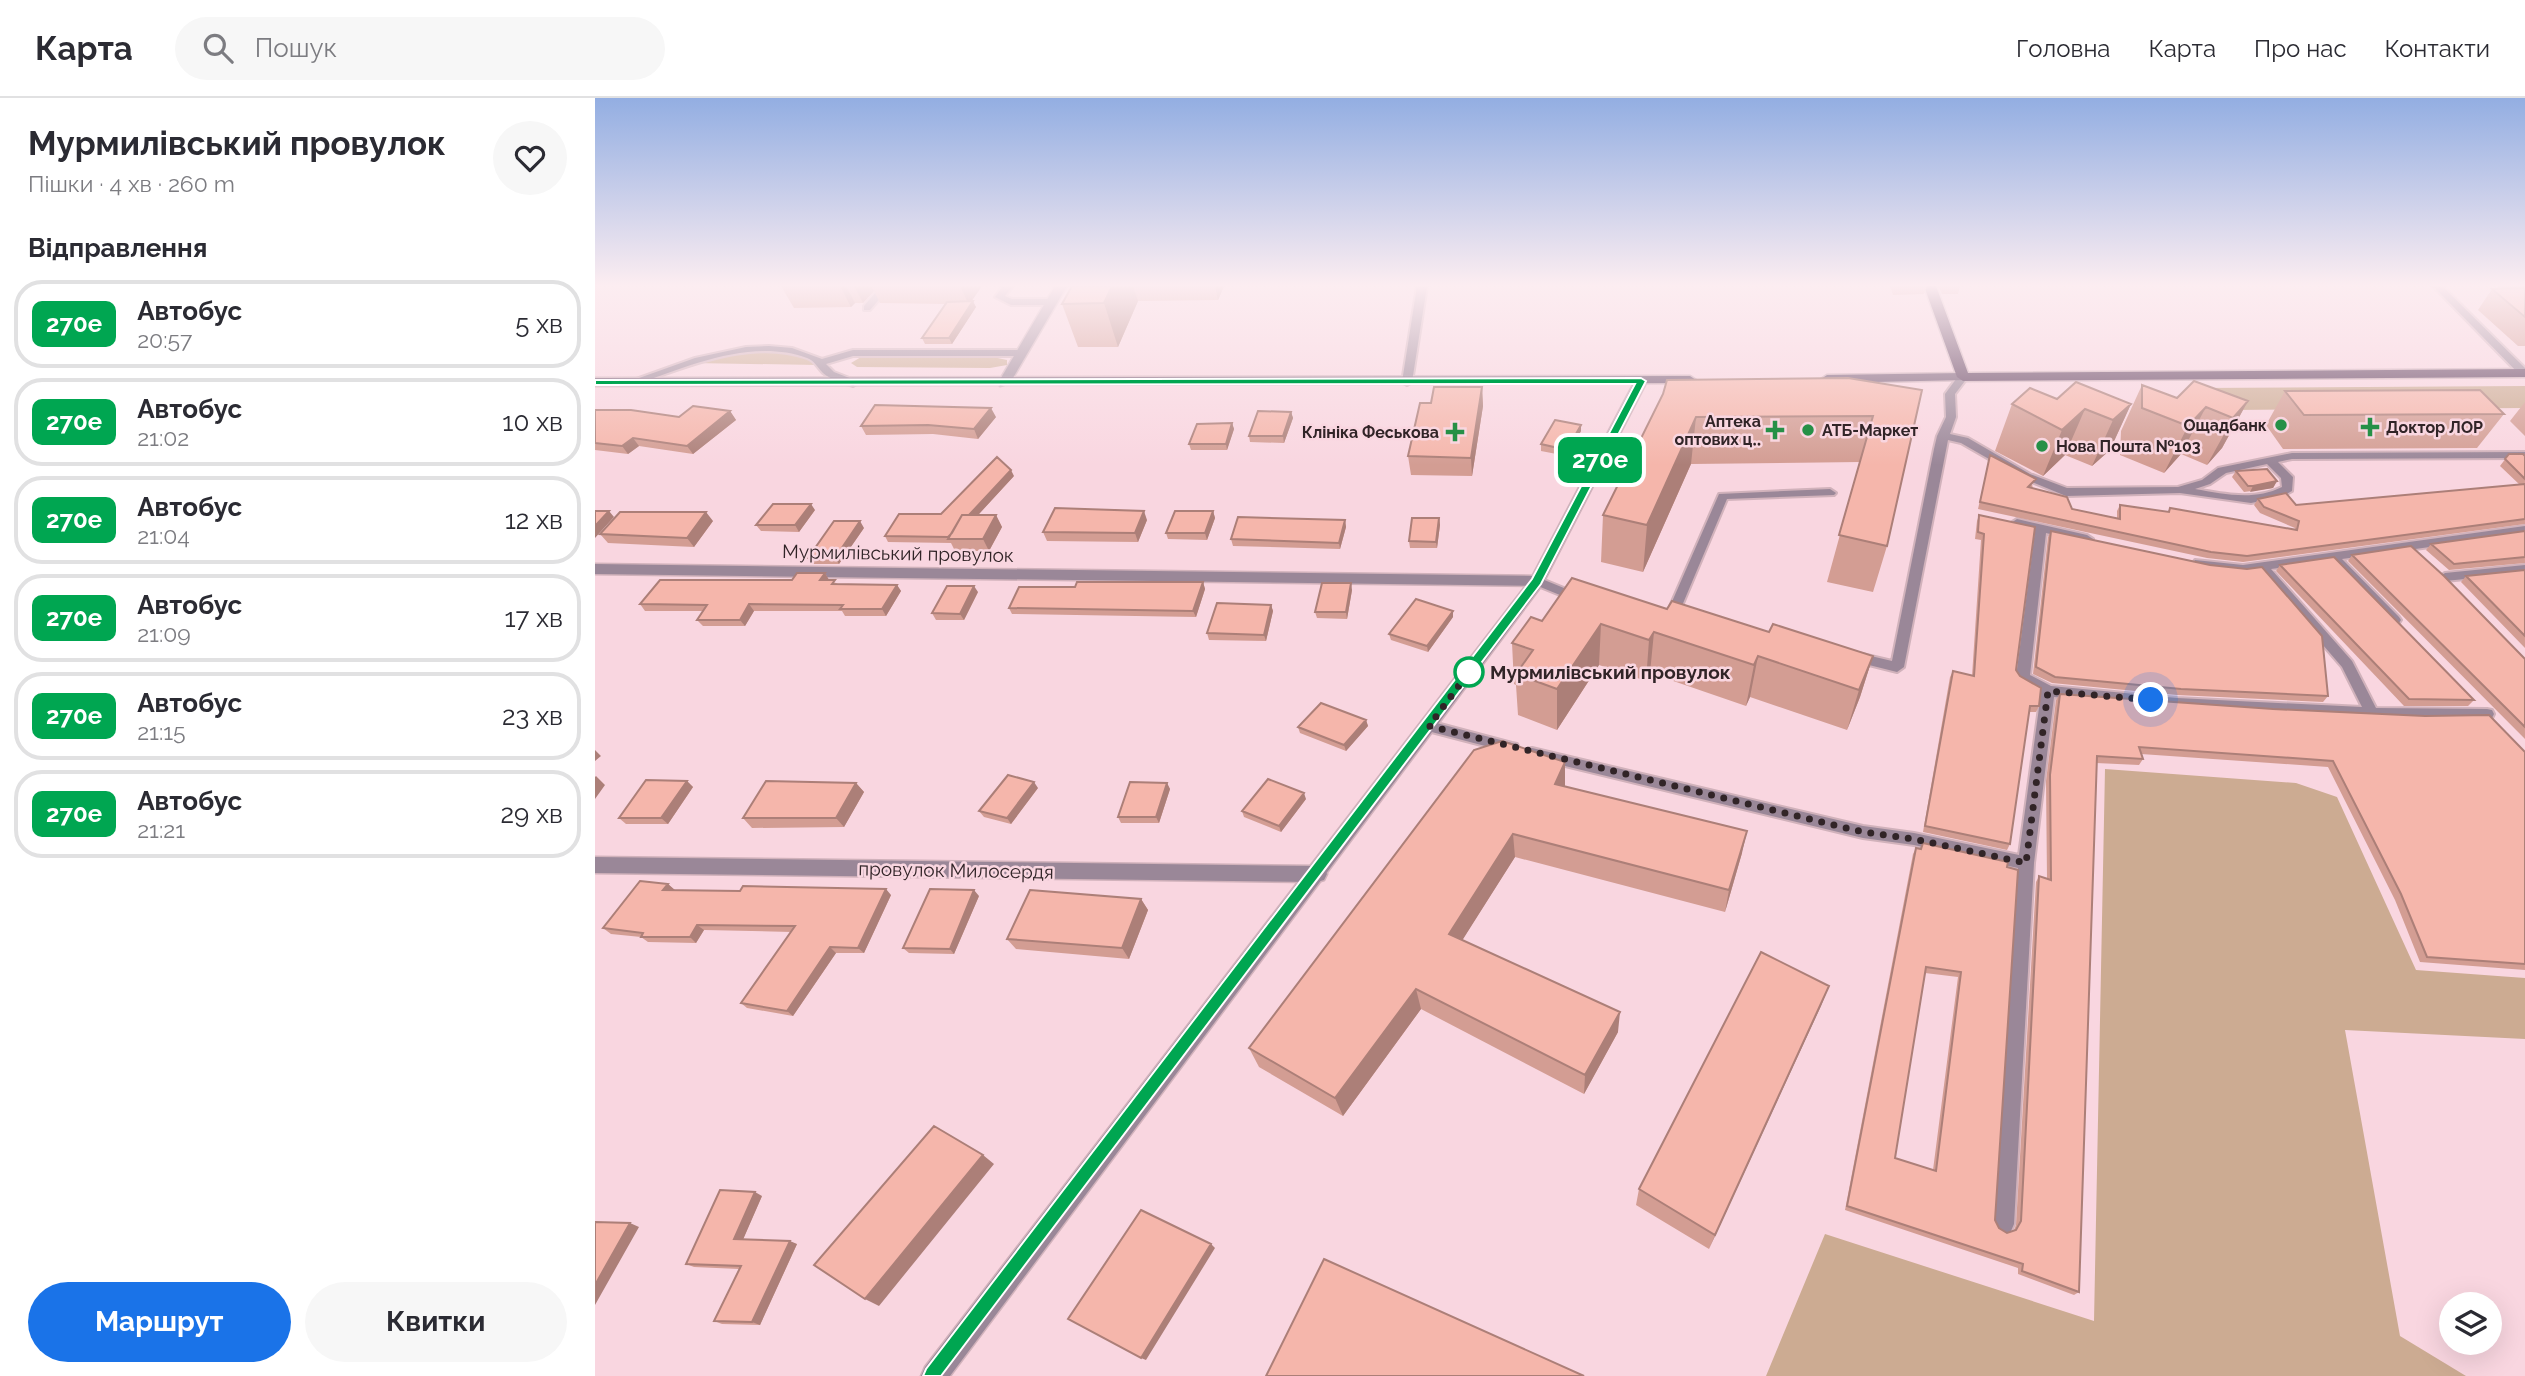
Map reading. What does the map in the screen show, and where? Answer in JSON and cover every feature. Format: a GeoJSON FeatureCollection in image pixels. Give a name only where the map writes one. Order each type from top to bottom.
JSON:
{"type":"FeatureCollection","features":[{"type":"Feature","properties":{"kind":"main road"},"geometry":{"type":"LineString","coordinates":[[1952,346],[1963,377]]}},
{"type":"Feature","properties":{"kind":"main road"},"geometry":{"type":"LineString","coordinates":[[1818,379],[2524,373]]}},
{"type":"Feature","properties":{"kind":"main road"},"geometry":{"type":"LineString","coordinates":[[595,382],[1709,380]]}},
{"type":"Feature","properties":{"kind":"street"},"geometry":{"type":"LineString","coordinates":[[1004,383],[1025,346]]}},
{"type":"Feature","properties":{"kind":"street"},"geometry":{"type":"LineString","coordinates":[[933,1376],[1537,581],[1641,381]]}},
{"type":"Feature","properties":{"kind":"street","name":"Мурмилівський провулок"},"geometry":{"type":"LineString","coordinates":[[595,569],[1537,581]]}},
{"type":"Feature","properties":{"kind":"street","name":"провулок Милосердя"},"geometry":{"type":"LineString","coordinates":[[595,865],[1317,874]]}},
{"type":"Feature","properties":{"kind":"lane"},"geometry":{"type":"LineString","coordinates":[[1407,382],[1413,346]]}},
{"type":"Feature","properties":{"kind":"lane"},"geometry":{"type":"LineString","coordinates":[[2497,346],[2524,373]]}},
{"type":"Feature","properties":{"kind":"lane"},"geometry":{"type":"LineString","coordinates":[[633,382],[723,352],[799,353],[821,362],[829,373],[853,383]]}},
{"type":"Feature","properties":{"kind":"lane"},"geometry":{"type":"LineString","coordinates":[[821,362],[853,353],[1021,353]]}},
{"type":"Feature","properties":{"kind":"lane"},"geometry":{"type":"LineString","coordinates":[[1843,654],[1898,667],[1942,436],[1951,417],[1950,394],[1963,377]]}},
{"type":"Feature","properties":{"kind":"lane"},"geometry":{"type":"LineString","coordinates":[[1942,436],[1964,440],[2025,476],[2066,492],[2179,490],[2257,499],[2277,496],[2288,489],[2287,477],[2281,468],[2269,460]]}},
{"type":"Feature","properties":{"kind":"lane"},"geometry":{"type":"LineString","coordinates":[[2179,490],[2206,482],[2222,470],[2292,456],[2525,455]]}},
{"type":"Feature","properties":{"kind":"lane"},"geometry":{"type":"LineString","coordinates":[[1656,618],[1676,623],[1723,496],[1830,493]]}},
{"type":"Feature","properties":{"kind":"lane"},"geometry":{"type":"LineString","coordinates":[[2003,520],[2106,543]]}},
{"type":"Feature","properties":{"kind":"lane"},"geometry":{"type":"LineString","coordinates":[[2041,528],[2023,677],[2048,691],[2176,703],[2372,713],[2487,714]]}},
{"type":"Feature","properties":{"kind":"lane"},"geometry":{"type":"LineString","coordinates":[[2186,561],[2243,569],[2525,530]]}},
{"type":"Feature","properties":{"kind":"lane"},"geometry":{"type":"LineString","coordinates":[[2410,545],[2441,573],[2525,569]]}},
{"type":"Feature","properties":{"kind":"lane"},"geometry":{"type":"LineString","coordinates":[[2332,556],[2410,635]]}},
{"type":"Feature","properties":{"kind":"lane"},"geometry":{"type":"LineString","coordinates":[[2262,566],[2347,664],[2372,713]]}},
{"type":"Feature","properties":{"kind":"lane"},"geometry":{"type":"LineString","coordinates":[[1537,581],[1563,594],[1589,601]]}},
{"type":"Feature","properties":{"kind":"lane"},"geometry":{"type":"LineString","coordinates":[[2004,1224],[2026,863],[2048,691]]}},
{"type":"Feature","properties":{"kind":"lane"},"geometry":{"type":"LineString","coordinates":[[1429,726],[1863,832],[1914,839],[2026,863]]}},
{"type":"Feature","properties":{"kind":"shaded area"},"geometry":{"type":"Polygon","coordinates":[[[725,353],[795,353],[818,365],[692,363],[725,353]]]}},
{"type":"Feature","properties":{"kind":"shaded area"},"geometry":{"type":"Polygon","coordinates":[[[988,356],[1007,360],[1007,365],[990,368],[857,367],[851,363],[861,357],[988,356]]]}},
{"type":"Feature","properties":{"kind":"shaded area"},"geometry":{"type":"Polygon","coordinates":[[[2525,386],[2525,408],[2232,410],[2200,388],[2525,386]]]}},
{"type":"Feature","properties":{"kind":"shaded area"},"geometry":{"type":"Polygon","coordinates":[[[2105,769],[2296,783],[2337,797],[2416,970],[2525,978],[2525,1039],[2345,1030],[2400,1336],[2466,1376],[1766,1376],[1825,1234],[2094,1321],[2105,769]]]}},
{"type":"Feature","properties":{"kind":"building"},"geometry":{"type":"Polygon","coordinates":[[[1848,378],[1922,390],[1887,546],[1839,535],[1873,416],[1696,417],[1647,525],[1603,515],[1663,394],[1667,380],[1848,378]]]}},
{"type":"Feature","properties":{"kind":"building"},"geometry":{"type":"Polygon","coordinates":[[[2194,381],[2248,401],[2233,418],[2206,407],[2188,426],[2142,408],[2142,385],[2177,398],[2194,381]]]}},
{"type":"Feature","properties":{"kind":"building"},"geometry":{"type":"Polygon","coordinates":[[[2076,382],[2131,404],[2113,420],[2085,409],[2062,430],[2012,404],[2030,388],[2057,399],[2076,382]]]}},
{"type":"Feature","properties":{"kind":"building"},"geometry":{"type":"Polygon","coordinates":[[[1434,387],[1482,387],[1471,458],[1408,456],[1420,403],[1431,403],[1434,387]]]}},
{"type":"Feature","properties":{"kind":"building"},"geometry":{"type":"Polygon","coordinates":[[[2480,390],[2504,414],[2304,415],[2285,391],[2480,390]]]}},
{"type":"Feature","properties":{"kind":"building"},"geometry":{"type":"Polygon","coordinates":[[[875,405],[991,408],[974,429],[928,425],[861,426],[875,405]]]}},
{"type":"Feature","properties":{"kind":"building"},"geometry":{"type":"Polygon","coordinates":[[[693,406],[730,411],[687,446],[633,438],[622,446],[595,443],[595,410],[631,410],[679,417],[693,406]]]}},
{"type":"Feature","properties":{"kind":"building"},"geometry":{"type":"Polygon","coordinates":[[[1258,411],[1291,412],[1283,436],[1249,436],[1258,411]]]}},
{"type":"Feature","properties":{"kind":"building"},"geometry":{"type":"Polygon","coordinates":[[[1555,420],[1581,425],[1567,450],[1541,444],[1555,420]]]}},
{"type":"Feature","properties":{"kind":"building"},"geometry":{"type":"Polygon","coordinates":[[[1232,423],[1226,444],[1189,444],[1197,424],[1232,423]]]}},
{"type":"Feature","properties":{"kind":"building"},"geometry":{"type":"Polygon","coordinates":[[[2509,454],[2525,456],[2525,479],[2505,459],[2509,454]]]}},
{"type":"Feature","properties":{"kind":"building"},"geometry":{"type":"Polygon","coordinates":[[[1990,455],[2036,479],[2028,487],[2067,497],[2072,509],[2120,519],[2120,505],[2169,512],[2170,508],[2297,530],[2299,521],[2264,507],[2258,499],[2286,493],[2296,505],[2525,484],[2525,519],[2247,556],[2211,552],[1980,502],[1990,455]]]}},
{"type":"Feature","properties":{"kind":"building"},"geometry":{"type":"Polygon","coordinates":[[[997,457],[1011,470],[969,515],[962,515],[948,537],[885,536],[899,514],[941,514],[997,457]]]}},
{"type":"Feature","properties":{"kind":"building"},"geometry":{"type":"Polygon","coordinates":[[[2267,469],[2277,481],[2253,486],[2248,486],[2236,471],[2267,469]]]}},
{"type":"Feature","properties":{"kind":"building"},"geometry":{"type":"Polygon","coordinates":[[[773,504],[811,504],[795,525],[756,525],[773,504]]]}},
{"type":"Feature","properties":{"kind":"building"},"geometry":{"type":"Polygon","coordinates":[[[1055,508],[1144,511],[1135,533],[1043,532],[1055,508]]]}},
{"type":"Feature","properties":{"kind":"building"},"geometry":{"type":"Polygon","coordinates":[[[595,511],[609,511],[595,526],[595,511]]]}},
{"type":"Feature","properties":{"kind":"building"},"geometry":{"type":"Polygon","coordinates":[[[1175,511],[1213,511],[1205,533],[1166,533],[1175,511]]]}},
{"type":"Feature","properties":{"kind":"building"},"geometry":{"type":"Polygon","coordinates":[[[620,512],[706,512],[687,538],[600,534],[620,512]]]}},
{"type":"Feature","properties":{"kind":"building"},"geometry":{"type":"Polygon","coordinates":[[[962,515],[996,515],[983,539],[948,539],[962,515]]]}},
{"type":"Feature","properties":{"kind":"building"},"geometry":{"type":"Polygon","coordinates":[[[1979,515],[2035,527],[2016,670],[2020,676],[2041,688],[2039,706],[2030,706],[2010,844],[1925,826],[1953,671],[1974,676],[1984,534],[1978,532],[1979,515]]]}},
{"type":"Feature","properties":{"kind":"building"},"geometry":{"type":"Polygon","coordinates":[[[1238,517],[1345,520],[1339,543],[1231,539],[1238,517]]]}},
{"type":"Feature","properties":{"kind":"building"},"geometry":{"type":"Polygon","coordinates":[[[1412,518],[1439,518],[1436,542],[1409,541],[1412,518]]]}},
{"type":"Feature","properties":{"kind":"building"},"geometry":{"type":"Polygon","coordinates":[[[834,521],[860,521],[835,558],[808,558],[834,521]]]}},
{"type":"Feature","properties":{"kind":"building"},"geometry":{"type":"Polygon","coordinates":[[[2051,531],[2210,565],[2247,569],[2262,567],[2322,636],[2328,696],[2181,689],[2055,677],[2036,667],[2051,531]]]}},
{"type":"Feature","properties":{"kind":"building"},"geometry":{"type":"Polygon","coordinates":[[[2525,531],[2525,557],[2454,564],[2431,544],[2525,531]]]}},
{"type":"Feature","properties":{"kind":"building"},"geometry":{"type":"Polygon","coordinates":[[[2411,546],[2525,659],[2525,727],[2352,555],[2411,546]]]}},
{"type":"Feature","properties":{"kind":"building"},"geometry":{"type":"Polygon","coordinates":[[[2334,557],[2474,700],[2409,699],[2280,565],[2334,557]]]}},
{"type":"Feature","properties":{"kind":"building"},"geometry":{"type":"Polygon","coordinates":[[[2525,570],[2525,636],[2466,576],[2525,570]]]}},
{"type":"Feature","properties":{"kind":"building"},"geometry":{"type":"Polygon","coordinates":[[[797,573],[825,573],[820,580],[835,580],[832,584],[897,585],[882,609],[840,609],[843,605],[749,604],[740,620],[697,620],[707,605],[640,604],[660,580],[792,580],[797,573]]]}},
{"type":"Feature","properties":{"kind":"building"},"geometry":{"type":"Polygon","coordinates":[[[1572,578],[1667,609],[1672,601],[1769,632],[1773,624],[1873,656],[1859,690],[1758,656],[1754,665],[1654,632],[1649,640],[1601,624],[1557,689],[1516,674],[1533,650],[1512,643],[1531,617],[1542,621],[1572,578]]]}},
{"type":"Feature","properties":{"kind":"building"},"geometry":{"type":"Polygon","coordinates":[[[1077,582],[1203,582],[1193,611],[1009,608],[1019,587],[1075,587],[1077,582]]]}},
{"type":"Feature","properties":{"kind":"building"},"geometry":{"type":"Polygon","coordinates":[[[1322,583],[1351,583],[1346,612],[1315,612],[1322,583]]]}},
{"type":"Feature","properties":{"kind":"building"},"geometry":{"type":"Polygon","coordinates":[[[947,586],[974,586],[960,614],[932,613],[947,586]]]}},
{"type":"Feature","properties":{"kind":"building"},"geometry":{"type":"Polygon","coordinates":[[[1416,599],[1453,611],[1427,646],[1389,634],[1416,599]]]}},
{"type":"Feature","properties":{"kind":"building"},"geometry":{"type":"Polygon","coordinates":[[[1217,603],[1271,605],[1264,635],[1207,633],[1217,603]]]}},
{"type":"Feature","properties":{"kind":"building"},"geometry":{"type":"Polygon","coordinates":[[[2060,694],[2273,709],[2425,716],[2489,715],[2525,752],[2525,964],[2427,957],[2401,894],[2333,761],[2139,747],[2143,759],[2097,756],[2079,1292],[2022,1271],[2023,1264],[1847,1206],[1916,848],[1921,849],[1923,843],[2008,862],[2007,867],[2018,870],[1995,1220],[1999,1228],[2007,1233],[2016,1230],[2021,1221],[2039,876],[2051,880],[2050,775],[2060,694]],[[1926,967],[1895,1158],[1936,1171],[1961,972],[1926,967]]]}},
{"type":"Feature","properties":{"kind":"building"},"geometry":{"type":"Polygon","coordinates":[[[1321,703],[1366,720],[1344,745],[1298,727],[1321,703]]]}},
{"type":"Feature","properties":{"kind":"building"},"geometry":{"type":"Polygon","coordinates":[[[1502,741],[1565,762],[1555,784],[1747,831],[1729,890],[1513,834],[1449,934],[1620,1012],[1585,1075],[1416,989],[1335,1098],[1249,1048],[1474,750],[1502,741]]]}},
{"type":"Feature","properties":{"kind":"building"},"geometry":{"type":"Polygon","coordinates":[[[1008,775],[1034,782],[1007,818],[979,811],[1008,775]]]}},
{"type":"Feature","properties":{"kind":"building"},"geometry":{"type":"Polygon","coordinates":[[[1268,779],[1304,793],[1279,826],[1242,811],[1268,779]]]}},
{"type":"Feature","properties":{"kind":"building"},"geometry":{"type":"Polygon","coordinates":[[[646,780],[687,781],[661,818],[619,818],[646,780]]]}},
{"type":"Feature","properties":{"kind":"building"},"geometry":{"type":"Polygon","coordinates":[[[766,781],[856,783],[836,818],[743,818],[766,781]]]}},
{"type":"Feature","properties":{"kind":"building"},"geometry":{"type":"Polygon","coordinates":[[[1130,782],[1167,783],[1156,817],[1118,817],[1130,782]]]}},
{"type":"Feature","properties":{"kind":"building"},"geometry":{"type":"Polygon","coordinates":[[[640,881],[668,884],[663,890],[740,891],[743,886],[886,889],[858,948],[830,947],[787,1011],[741,1003],[795,926],[697,925],[690,937],[641,937],[643,933],[603,928],[640,881]]]}},
{"type":"Feature","properties":{"kind":"building"},"geometry":{"type":"Polygon","coordinates":[[[930,889],[974,890],[950,949],[903,948],[930,889]]]}},
{"type":"Feature","properties":{"kind":"building"},"geometry":{"type":"Polygon","coordinates":[[[1030,890],[1141,899],[1122,948],[1007,939],[1030,890]]]}},
{"type":"Feature","properties":{"kind":"building"},"geometry":{"type":"Polygon","coordinates":[[[1761,952],[1829,986],[1715,1235],[1639,1189],[1761,952]]]}},
{"type":"Feature","properties":{"kind":"building"},"geometry":{"type":"Polygon","coordinates":[[[934,1126],[983,1155],[865,1299],[814,1265],[934,1126]]]}},
{"type":"Feature","properties":{"kind":"building"},"geometry":{"type":"Polygon","coordinates":[[[720,1190],[755,1192],[734,1239],[790,1241],[752,1322],[714,1321],[741,1266],[686,1264],[720,1190]]]}},
{"type":"Feature","properties":{"kind":"building"},"geometry":{"type":"Polygon","coordinates":[[[1141,1210],[1211,1244],[1141,1358],[1068,1319],[1141,1210]]]}},
{"type":"Feature","properties":{"kind":"building"},"geometry":{"type":"Polygon","coordinates":[[[595,1222],[630,1223],[595,1285],[595,1222]]]}},
{"type":"Feature","properties":{"kind":"building"},"geometry":{"type":"Polygon","coordinates":[[[1324,1259],[1584,1376],[1266,1376],[1324,1259]]]}},
{"type":"Feature","properties":{"kind":"bus line","name":"270е"},"geometry":{"type":"LineString","coordinates":[[595,382],[1641,381],[1537,581],[934,1376]]}},
{"type":"Feature","properties":{"kind":"place","name":"Ощадбанк"},"geometry":{"type":"Point","coordinates":[2281,425]}},
{"type":"Feature","properties":{"kind":"place","name":"Доктор ЛОР"},"geometry":{"type":"Point","coordinates":[2370,427]}},
{"type":"Feature","properties":{"kind":"place","name":"Аптека оптових ц‥"},"geometry":{"type":"Point","coordinates":[1775,430]}},
{"type":"Feature","properties":{"kind":"place","name":"АТБ-Маркет"},"geometry":{"type":"Point","coordinates":[1808,430]}},
{"type":"Feature","properties":{"kind":"place","name":"Клініка Феськова"},"geometry":{"type":"Point","coordinates":[1455,432]}},
{"type":"Feature","properties":{"kind":"place","name":"Нова Пошта №103"},"geometry":{"type":"Point","coordinates":[2042,446]}},
{"type":"Feature","properties":{"kind":"place","name":"Мурмилівський провулок"},"geometry":{"type":"Point","coordinates":[1469,672]}},
{"type":"Feature","properties":{"kind":"route"},"geometry":{"type":"LineString","coordinates":[[1469,672],[1475,664],[1429,726],[1485,742],[1863,832],[1914,839],[2026,863],[2048,691],[2151,700]]}}]}
